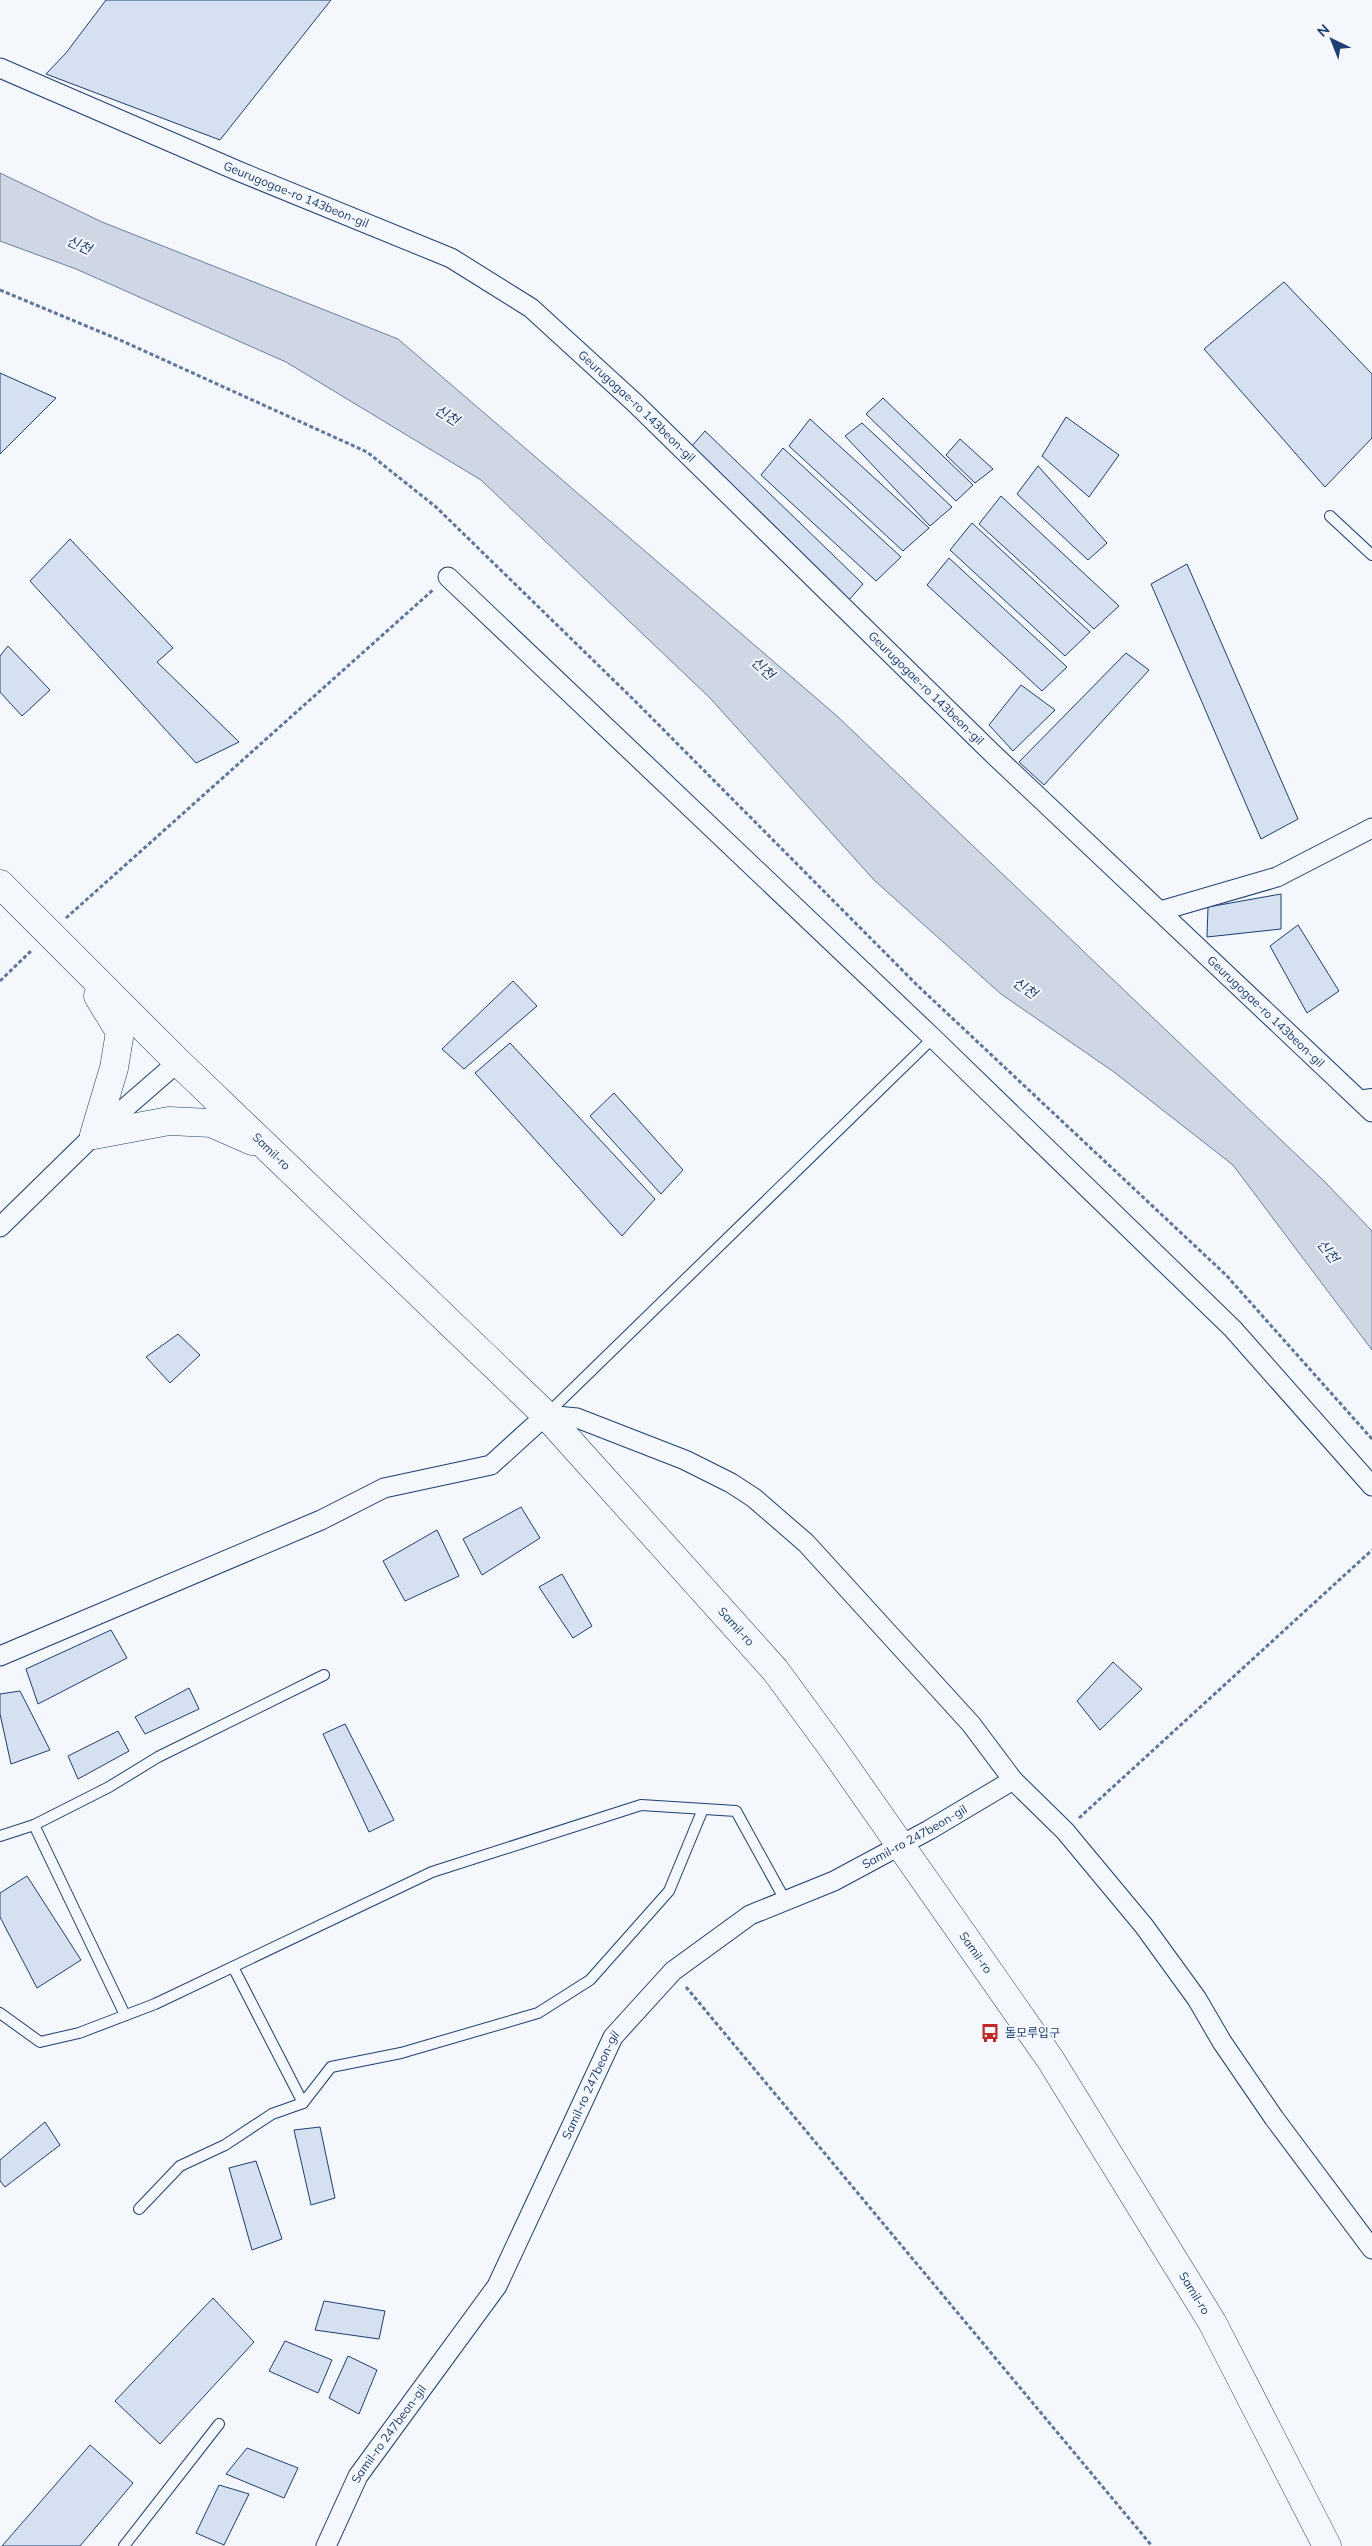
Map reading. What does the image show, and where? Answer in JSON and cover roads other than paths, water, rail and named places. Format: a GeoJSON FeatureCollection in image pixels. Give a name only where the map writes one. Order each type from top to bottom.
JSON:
{"type":"FeatureCollection","features":[{"type":"Feature","properties":{"kind":"main road","name":"Samil-ro"},"geometry":{"type":"LineString","coordinates":[[0,884],[178,1062],[546,1415],[775,1670],[900,1844],[1050,2059],[1212,2322],[1327,2546]]}},
{"type":"Feature","properties":{"kind":"main road"},"geometry":{"type":"LineString","coordinates":[[75,958],[120,1032],[114,1068],[94,1135],[169,1121],[211,1124],[269,1148]]}},
{"type":"Feature","properties":{"kind":"street","name":"Geurugogae-ro 143beon-gil"},"geometry":{"type":"LineString","coordinates":[[0,68],[238,171],[451,258],[531,308],[635,402],[992,753],[1160,911],[1363,1095],[1372,1112]]}},
{"type":"Feature","properties":{"kind":"street"},"geometry":{"type":"LineString","coordinates":[[448,577],[933,1038],[1233,1329],[1372,1486]]}},
{"type":"Feature","properties":{"kind":"street"},"geometry":{"type":"LineString","coordinates":[[1160,911],[1277,877],[1372,828]]}},
{"type":"Feature","properties":{"kind":"street"},"geometry":{"type":"LineString","coordinates":[[0,1227],[94,1135],[178,1062]]}},
{"type":"Feature","properties":{"kind":"street"},"geometry":{"type":"LineString","coordinates":[[0,1656],[321,1520],[384,1488],[491,1465],[546,1415],[577,1418],[651,1445],[731,1483],[754,1498],[793,1531],[828,1565],[971,1724],[1013,1780],[1065,1831],[1144,1926],[1197,1999],[1222,2042],[1274,2118],[1372,2249]]}},
{"type":"Feature","properties":{"kind":"street","name":"Samil-ro 247beon-gil"},"geometry":{"type":"LineString","coordinates":[[326,2546],[358,2476],[497,2286],[613,2037],[673,1971],[750,1915],[834,1881],[929,1830],[1013,1780]]}},
{"type":"Feature","properties":{"kind":"lane"},"geometry":{"type":"LineString","coordinates":[[1330,516],[1372,554]]}},
{"type":"Feature","properties":{"kind":"lane"},"geometry":{"type":"LineString","coordinates":[[546,1415],[933,1038]]}},
{"type":"Feature","properties":{"kind":"lane"},"geometry":{"type":"LineString","coordinates":[[0,1836],[34,1825],[109,1787],[158,1757],[324,1676]]}},
{"type":"Feature","properties":{"kind":"lane"},"geometry":{"type":"LineString","coordinates":[[0,2013],[40,2042],[79,2033],[155,2004],[432,1872],[640,1805],[736,1811],[785,1900]]}},
{"type":"Feature","properties":{"kind":"lane"},"geometry":{"type":"LineString","coordinates":[[139,2209],[180,2166],[225,2146],[272,2114],[303,2104],[331,2067],[401,2053],[538,2013],[590,1980],[669,1891],[703,1809]]}},
{"type":"Feature","properties":{"kind":"lane"},"geometry":{"type":"LineString","coordinates":[[34,1825],[125,2015]]}},
{"type":"Feature","properties":{"kind":"lane"},"geometry":{"type":"LineString","coordinates":[[233,1966],[303,2104]]}},
{"type":"Feature","properties":{"kind":"lane"},"geometry":{"type":"LineString","coordinates":[[124,2546],[219,2424]]}},
{"type":"Feature","properties":{"kind":"water","name":"신천"},"geometry":{"type":"Polygon","coordinates":[[[0,173],[102,222],[398,339],[837,716],[1325,1182],[1372,1231],[1372,1350],[1233,1165],[1114,1072],[1001,994],[874,880],[710,698],[481,480],[286,362],[76,269],[0,241],[0,173]]]}},
{"type":"Feature","properties":{"kind":"place","name":"돌모루입구"},"geometry":{"type":"Point","coordinates":[990,2033]}}]}
